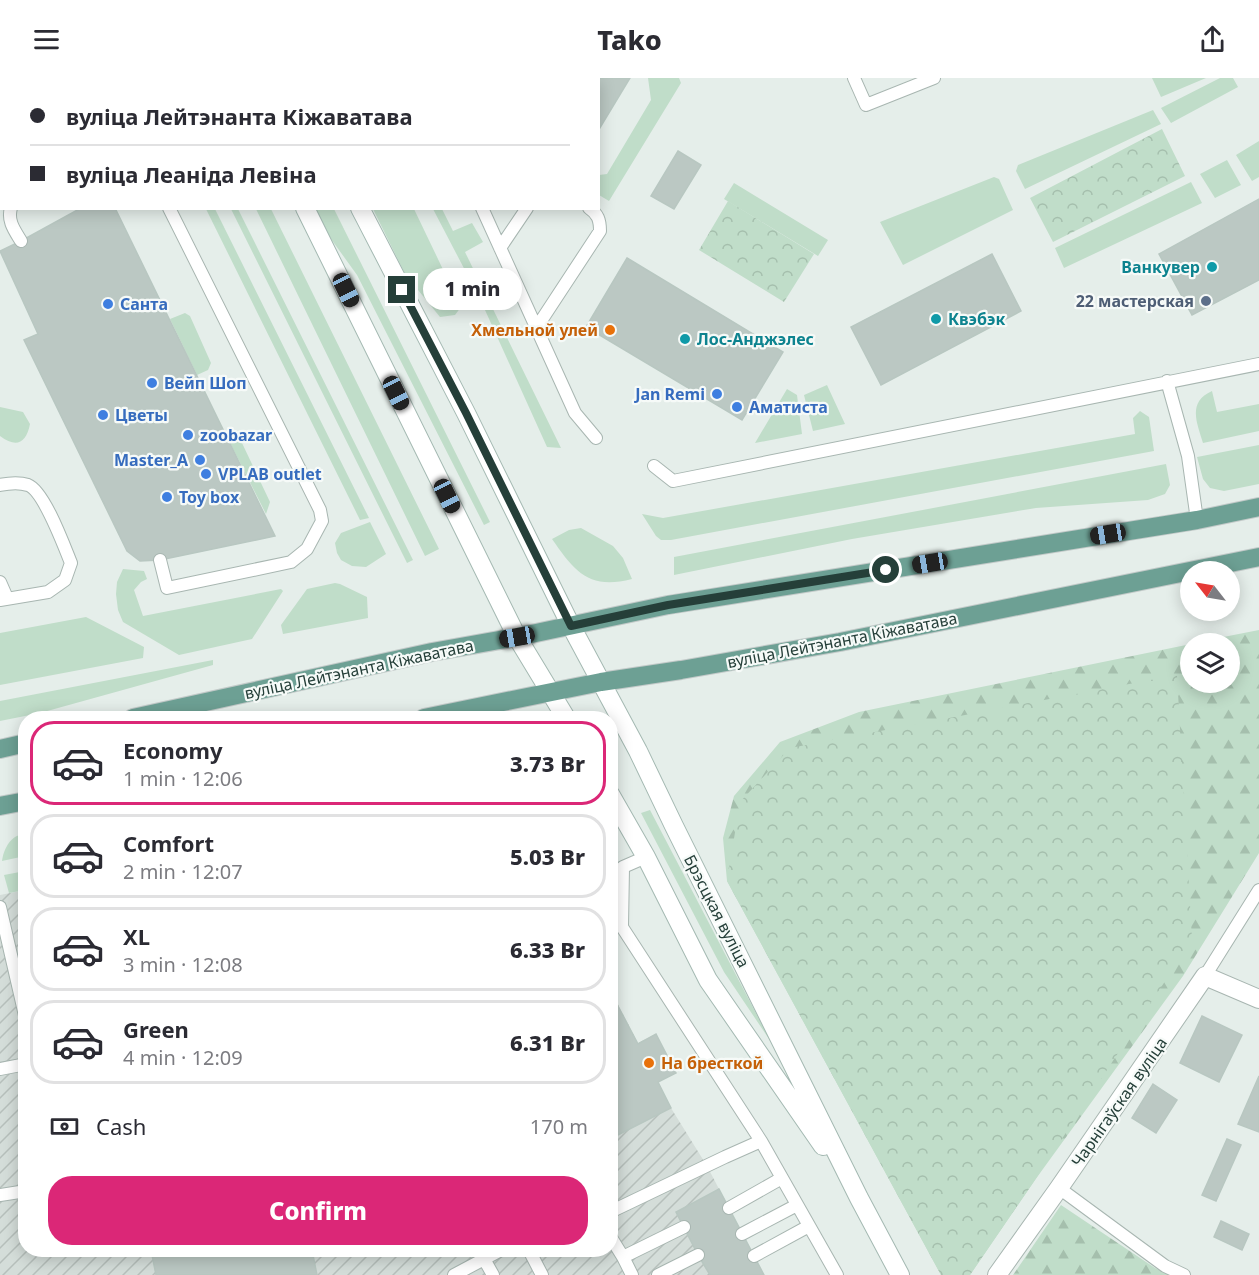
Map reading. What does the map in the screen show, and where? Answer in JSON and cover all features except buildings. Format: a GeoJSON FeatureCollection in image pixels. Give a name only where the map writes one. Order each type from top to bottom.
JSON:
{"type":"FeatureCollection","features":[{"type":"Feature","properties":{"kind":"main road","name":"вуліца Лейтэнанта Кіжаватава"},"geometry":{"type":"LineString","coordinates":[[165,711],[432,652],[517,637],[668,605],[1197,520],[1259,507]]}},
{"type":"Feature","properties":{"kind":"main road","name":"вуліца Лейтэнанта Кіжаватава"},"geometry":{"type":"LineString","coordinates":[[458,711],[601,682],[840,642],[1259,557]]}},
{"type":"Feature","properties":{"kind":"main road"},"geometry":{"type":"LineString","coordinates":[[0,749],[18,745]]}},
{"type":"Feature","properties":{"kind":"main road"},"geometry":{"type":"LineString","coordinates":[[0,806],[18,803]]}},
{"type":"Feature","properties":{"kind":"street"},"geometry":{"type":"LineString","coordinates":[[306,210],[517,637],[562,711]]}},
{"type":"Feature","properties":{"kind":"street","name":"Брэсцкая вуліца"},"geometry":{"type":"LineString","coordinates":[[361,210],[466,413],[571,626],[617,711]]}},
{"type":"Feature","properties":{"kind":"street","name":"Брэсцкая вуліца"},"geometry":{"type":"LineString","coordinates":[[618,713],[859,1198],[900,1275]]}},
{"type":"Feature","properties":{"kind":"street","name":"Брэсцкая вуліца"},"geometry":{"type":"LineString","coordinates":[[618,808],[646,857],[708,980],[859,1198]]}},
{"type":"Feature","properties":{"kind":"street"},"geometry":{"type":"LineString","coordinates":[[1205,976],[1259,999]]}},
{"type":"Feature","properties":{"kind":"street","name":"Чарнігаўская вуліца"},"geometry":{"type":"LineString","coordinates":[[997,1275],[1205,976]]}},
{"type":"Feature","properties":{"kind":"lane"},"geometry":{"type":"LineString","coordinates":[[854,78],[866,105],[934,78]]}},
{"type":"Feature","properties":{"kind":"lane"},"geometry":{"type":"LineString","coordinates":[[10,210],[9,216],[21,241]]}},
{"type":"Feature","properties":{"kind":"lane"},"geometry":{"type":"LineString","coordinates":[[160,560],[167,588],[291,562],[308,549],[322,521],[320,510],[170,210]]}},
{"type":"Feature","properties":{"kind":"lane"},"geometry":{"type":"LineString","coordinates":[[483,210],[575,413],[596,438]]}},
{"type":"Feature","properties":{"kind":"lane"},"geometry":{"type":"LineString","coordinates":[[500,248],[526,210]]}},
{"type":"Feature","properties":{"kind":"lane"},"geometry":{"type":"LineString","coordinates":[[537,327],[600,231],[600,223],[596,213],[592,210]]}},
{"type":"Feature","properties":{"kind":"lane"},"geometry":{"type":"LineString","coordinates":[[654,466],[673,481],[1259,364]]}},
{"type":"Feature","properties":{"kind":"lane"},"geometry":{"type":"LineString","coordinates":[[1167,381],[1188,456],[1197,520]]}},
{"type":"Feature","properties":{"kind":"lane"},"geometry":{"type":"LineString","coordinates":[[0,485],[16,483],[30,485],[44,501],[71,563],[65,580],[48,592],[4,599],[0,582]]}},
{"type":"Feature","properties":{"kind":"lane"},"geometry":{"type":"LineString","coordinates":[[646,857],[623,867],[622,927],[761,1140],[837,1275]]}},
{"type":"Feature","properties":{"kind":"lane"},"geometry":{"type":"LineString","coordinates":[[1205,976],[1259,890]]}},
{"type":"Feature","properties":{"kind":"lane"},"geometry":{"type":"LineString","coordinates":[[0,907],[18,985]]}},
{"type":"Feature","properties":{"kind":"lane"},"geometry":{"type":"LineString","coordinates":[[0,1069],[18,1066]]}},
{"type":"Feature","properties":{"kind":"lane"},"geometry":{"type":"LineString","coordinates":[[618,1208],[761,1140]]}},
{"type":"Feature","properties":{"kind":"lane"},"geometry":{"type":"LineString","coordinates":[[729,1208],[782,1178]]}},
{"type":"Feature","properties":{"kind":"lane"},"geometry":{"type":"LineString","coordinates":[[1059,1188],[1165,1266],[1184,1275]]}},
{"type":"Feature","properties":{"kind":"lane"},"geometry":{"type":"LineString","coordinates":[[0,1195],[18,1192]]}},
{"type":"Feature","properties":{"kind":"lane"},"geometry":{"type":"LineString","coordinates":[[742,1234],[797,1205]]}},
{"type":"Feature","properties":{"kind":"lane"},"geometry":{"type":"LineString","coordinates":[[754,1256],[809,1226]]}},
{"type":"Feature","properties":{"kind":"lane"},"geometry":{"type":"LineString","coordinates":[[623,1257],[684,1227]]}},
{"type":"Feature","properties":{"kind":"lane"},"geometry":{"type":"LineString","coordinates":[[618,1249],[632,1275]]}},
{"type":"Feature","properties":{"kind":"lane"},"geometry":{"type":"LineString","coordinates":[[658,1275],[698,1255]]}},
{"type":"Feature","properties":{"kind":"lane"},"geometry":{"type":"LineString","coordinates":[[533,1257],[542,1275]]}},
{"type":"Feature","properties":{"kind":"lane"},"geometry":{"type":"LineString","coordinates":[[454,1275],[484,1258],[493,1275]]}},
{"type":"Feature","properties":{"kind":"shaded area"},"geometry":{"type":"Polygon","coordinates":[[[18,891],[18,1257],[618,1257],[618,1004],[638,1043],[656,1034],[676,1073],[658,1082],[671,1108],[707,1166],[764,1275],[317,1275],[314,1259],[239,1275],[0,1275],[0,895],[18,891]]]}},
{"type":"Feature","properties":{"kind":"green space"},"geometry":{"type":"Polygon","coordinates":[[[648,78],[679,78],[681,83],[609,201],[600,196],[600,175],[607,174],[651,100],[648,78]]]}},
{"type":"Feature","properties":{"kind":"green space"},"geometry":{"type":"Polygon","coordinates":[[[1152,78],[1206,78],[1161,97],[1152,78]]]}},
{"type":"Feature","properties":{"kind":"green space"},"geometry":{"type":"Polygon","coordinates":[[[1220,78],[1233,78],[1238,87],[1171,123],[1161,108],[1220,78]]]}},
{"type":"Feature","properties":{"kind":"green space"},"geometry":{"type":"Polygon","coordinates":[[[1153,110],[1161,124],[1025,189],[1016,171],[1018,165],[1153,110]]]}},
{"type":"Feature","properties":{"kind":"green space"},"geometry":{"type":"Polygon","coordinates":[[[1162,129],[1185,176],[1053,242],[1030,198],[1162,129]]]}},
{"type":"Feature","properties":{"kind":"green space"},"geometry":{"type":"Polygon","coordinates":[[[1259,141],[1259,177],[1252,181],[1236,155],[1259,141]]]}},
{"type":"Feature","properties":{"kind":"green space"},"geometry":{"type":"Polygon","coordinates":[[[1227,160],[1241,185],[1215,198],[1200,174],[1227,160]]]}},
{"type":"Feature","properties":{"kind":"green space"},"geometry":{"type":"Polygon","coordinates":[[[994,177],[999,179],[1013,210],[903,265],[880,222],[994,177]]]}},
{"type":"Feature","properties":{"kind":"green space"},"geometry":{"type":"Polygon","coordinates":[[[1191,182],[1202,203],[1064,268],[1055,248],[1191,182]]]}},
{"type":"Feature","properties":{"kind":"green space"},"geometry":{"type":"Polygon","coordinates":[[[734,183],[828,240],[818,256],[724,199],[734,183]]]}},
{"type":"Feature","properties":{"kind":"green space"},"geometry":{"type":"Polygon","coordinates":[[[728,201],[814,254],[784,302],[699,250],[728,201]]]}},
{"type":"Feature","properties":{"kind":"green space"},"geometry":{"type":"Polygon","coordinates":[[[206,210],[215,210],[369,518],[360,520],[206,210]]]}},
{"type":"Feature","properties":{"kind":"green space"},"geometry":{"type":"Polygon","coordinates":[[[231,210],[238,210],[413,560],[407,563],[231,210]]]}},
{"type":"Feature","properties":{"kind":"green space"},"geometry":{"type":"Polygon","coordinates":[[[256,210],[271,210],[439,549],[425,556],[256,210]]]}},
{"type":"Feature","properties":{"kind":"green space"},"geometry":{"type":"Polygon","coordinates":[[[314,210],[334,210],[490,522],[484,525],[357,275],[321,225],[314,210]]]}},
{"type":"Feature","properties":{"kind":"green space"},"geometry":{"type":"Polygon","coordinates":[[[373,210],[414,210],[461,307],[455,315],[440,317],[405,274],[373,210]]]}},
{"type":"Feature","properties":{"kind":"green space"},"geometry":{"type":"Polygon","coordinates":[[[434,210],[442,210],[453,231],[472,223],[483,242],[465,252],[561,448],[547,447],[480,299],[434,210]]]}},
{"type":"Feature","properties":{"kind":"green space"},"geometry":{"type":"Polygon","coordinates":[[[185,313],[190,316],[211,363],[208,370],[197,375],[170,319],[185,313]]]}},
{"type":"Feature","properties":{"kind":"green space"},"geometry":{"type":"Polygon","coordinates":[[[827,385],[845,424],[813,431],[804,395],[827,385]]]}},
{"type":"Feature","properties":{"kind":"green space"},"geometry":{"type":"Polygon","coordinates":[[[787,389],[797,395],[802,434],[755,443],[787,389]]]}},
{"type":"Feature","properties":{"kind":"green space"},"geometry":{"type":"Polygon","coordinates":[[[1212,391],[1217,412],[1259,404],[1259,431],[1203,443],[1197,421],[1197,407],[1199,401],[1212,391]]]}},
{"type":"Feature","properties":{"kind":"green space"},"geometry":{"type":"Polygon","coordinates":[[[0,407],[23,412],[30,424],[26,436],[20,442],[11,442],[0,436],[0,407]]]}},
{"type":"Feature","properties":{"kind":"green space"},"geometry":{"type":"Polygon","coordinates":[[[1140,411],[1149,417],[1154,451],[671,540],[661,540],[656,536],[642,514],[663,518],[1135,434],[1133,418],[1140,411]]]}},
{"type":"Feature","properties":{"kind":"green space"},"geometry":{"type":"Polygon","coordinates":[[[230,433],[242,443],[270,502],[266,514],[226,435],[230,433]]]}},
{"type":"Feature","properties":{"kind":"green space"},"geometry":{"type":"Polygon","coordinates":[[[1259,445],[1259,484],[1224,491],[1210,488],[1203,479],[1197,457],[1259,445]]]}},
{"type":"Feature","properties":{"kind":"green space"},"geometry":{"type":"Polygon","coordinates":[[[1166,464],[1170,485],[1165,494],[1148,500],[1036,508],[852,539],[674,575],[674,557],[1166,464]]]}},
{"type":"Feature","properties":{"kind":"green space"},"geometry":{"type":"Polygon","coordinates":[[[370,522],[386,554],[366,567],[352,566],[341,560],[335,543],[341,533],[370,522]]]}},
{"type":"Feature","properties":{"kind":"green space"},"geometry":{"type":"Polygon","coordinates":[[[581,528],[613,546],[623,558],[632,579],[617,582],[594,580],[584,576],[568,561],[552,539],[569,530],[581,528]]]}},
{"type":"Feature","properties":{"kind":"green space"},"geometry":{"type":"Polygon","coordinates":[[[123,569],[144,571],[147,579],[134,590],[143,616],[281,589],[283,591],[252,639],[179,655],[123,622],[118,610],[116,594],[117,582],[123,569]]]}},
{"type":"Feature","properties":{"kind":"green space"},"geometry":{"type":"Polygon","coordinates":[[[335,583],[367,597],[368,618],[283,634],[281,625],[307,589],[335,583]]]}},
{"type":"Feature","properties":{"kind":"green space"},"geometry":{"type":"Polygon","coordinates":[[[86,617],[144,647],[143,658],[0,685],[0,633],[86,617]]]}},
{"type":"Feature","properties":{"kind":"green space"},"geometry":{"type":"Polygon","coordinates":[[[1259,630],[1259,853],[1183,976],[1035,1180],[970,1275],[941,1275],[727,881],[723,838],[734,796],[780,742],[859,712],[1180,646],[1180,693],[1240,693],[1240,634],[1259,630]]]}},
{"type":"Feature","properties":{"kind":"green space"},"geometry":{"type":"Polygon","coordinates":[[[213,660],[213,665],[47,711],[18,711],[18,717],[0,721],[0,701],[213,660]]]}},
{"type":"Feature","properties":{"kind":"green space"},"geometry":{"type":"Polygon","coordinates":[[[1177,675],[1192,940],[970,1275],[941,1275],[727,881],[740,802],[790,748],[1177,675]]]}},
{"type":"Feature","properties":{"kind":"green space"},"geometry":{"type":"Polygon","coordinates":[[[650,810],[771,1042],[724,972],[641,813],[650,810]]]}},
{"type":"Feature","properties":{"kind":"green space"},"geometry":{"type":"Polygon","coordinates":[[[18,836],[18,858],[2,861],[4,851],[18,836]]]}},
{"type":"Feature","properties":{"kind":"green space"},"geometry":{"type":"Polygon","coordinates":[[[18,872],[18,891],[9,893],[4,875],[18,872]]]}},
{"type":"Feature","properties":{"kind":"green space"},"geometry":{"type":"Polygon","coordinates":[[[1061,1205],[1155,1268],[1169,1275],[1013,1275],[1061,1205]]]}},
{"type":"Feature","properties":{"kind":"place","name":"Ванкувер"},"geometry":{"type":"Point","coordinates":[1212,267]}},
{"type":"Feature","properties":{"kind":"place","name":"22 мастерская"},"geometry":{"type":"Point","coordinates":[1206,301]}},
{"type":"Feature","properties":{"kind":"place","name":"Санта"},"geometry":{"type":"Point","coordinates":[108,304]}},
{"type":"Feature","properties":{"kind":"place","name":"Квэбэк"},"geometry":{"type":"Point","coordinates":[936,319]}},
{"type":"Feature","properties":{"kind":"place","name":"Хмельной улей"},"geometry":{"type":"Point","coordinates":[610,330]}},
{"type":"Feature","properties":{"kind":"place","name":"Лос-Анджэлес"},"geometry":{"type":"Point","coordinates":[685,339]}},
{"type":"Feature","properties":{"kind":"place","name":"Вейп Шоп"},"geometry":{"type":"Point","coordinates":[152,383]}},
{"type":"Feature","properties":{"kind":"place","name":"Jan Remi"},"geometry":{"type":"Point","coordinates":[717,394]}},
{"type":"Feature","properties":{"kind":"place","name":"Аматиста"},"geometry":{"type":"Point","coordinates":[737,407]}},
{"type":"Feature","properties":{"kind":"place","name":"Цветы"},"geometry":{"type":"Point","coordinates":[103,415]}},
{"type":"Feature","properties":{"kind":"place","name":"zoobazar"},"geometry":{"type":"Point","coordinates":[188,435]}},
{"type":"Feature","properties":{"kind":"place","name":"Master_A"},"geometry":{"type":"Point","coordinates":[200,460]}},
{"type":"Feature","properties":{"kind":"place","name":"VPLAB outlet"},"geometry":{"type":"Point","coordinates":[206,474]}},
{"type":"Feature","properties":{"kind":"place","name":"Toy box"},"geometry":{"type":"Point","coordinates":[167,497]}},
{"type":"Feature","properties":{"kind":"place","name":"На бресткой"},"geometry":{"type":"Point","coordinates":[649,1063]}},
{"type":"Feature","properties":{"kind":"route"},"geometry":{"type":"LineString","coordinates":[[402,290],[466,413],[571,626],[668,605],[886,570]]}}]}
